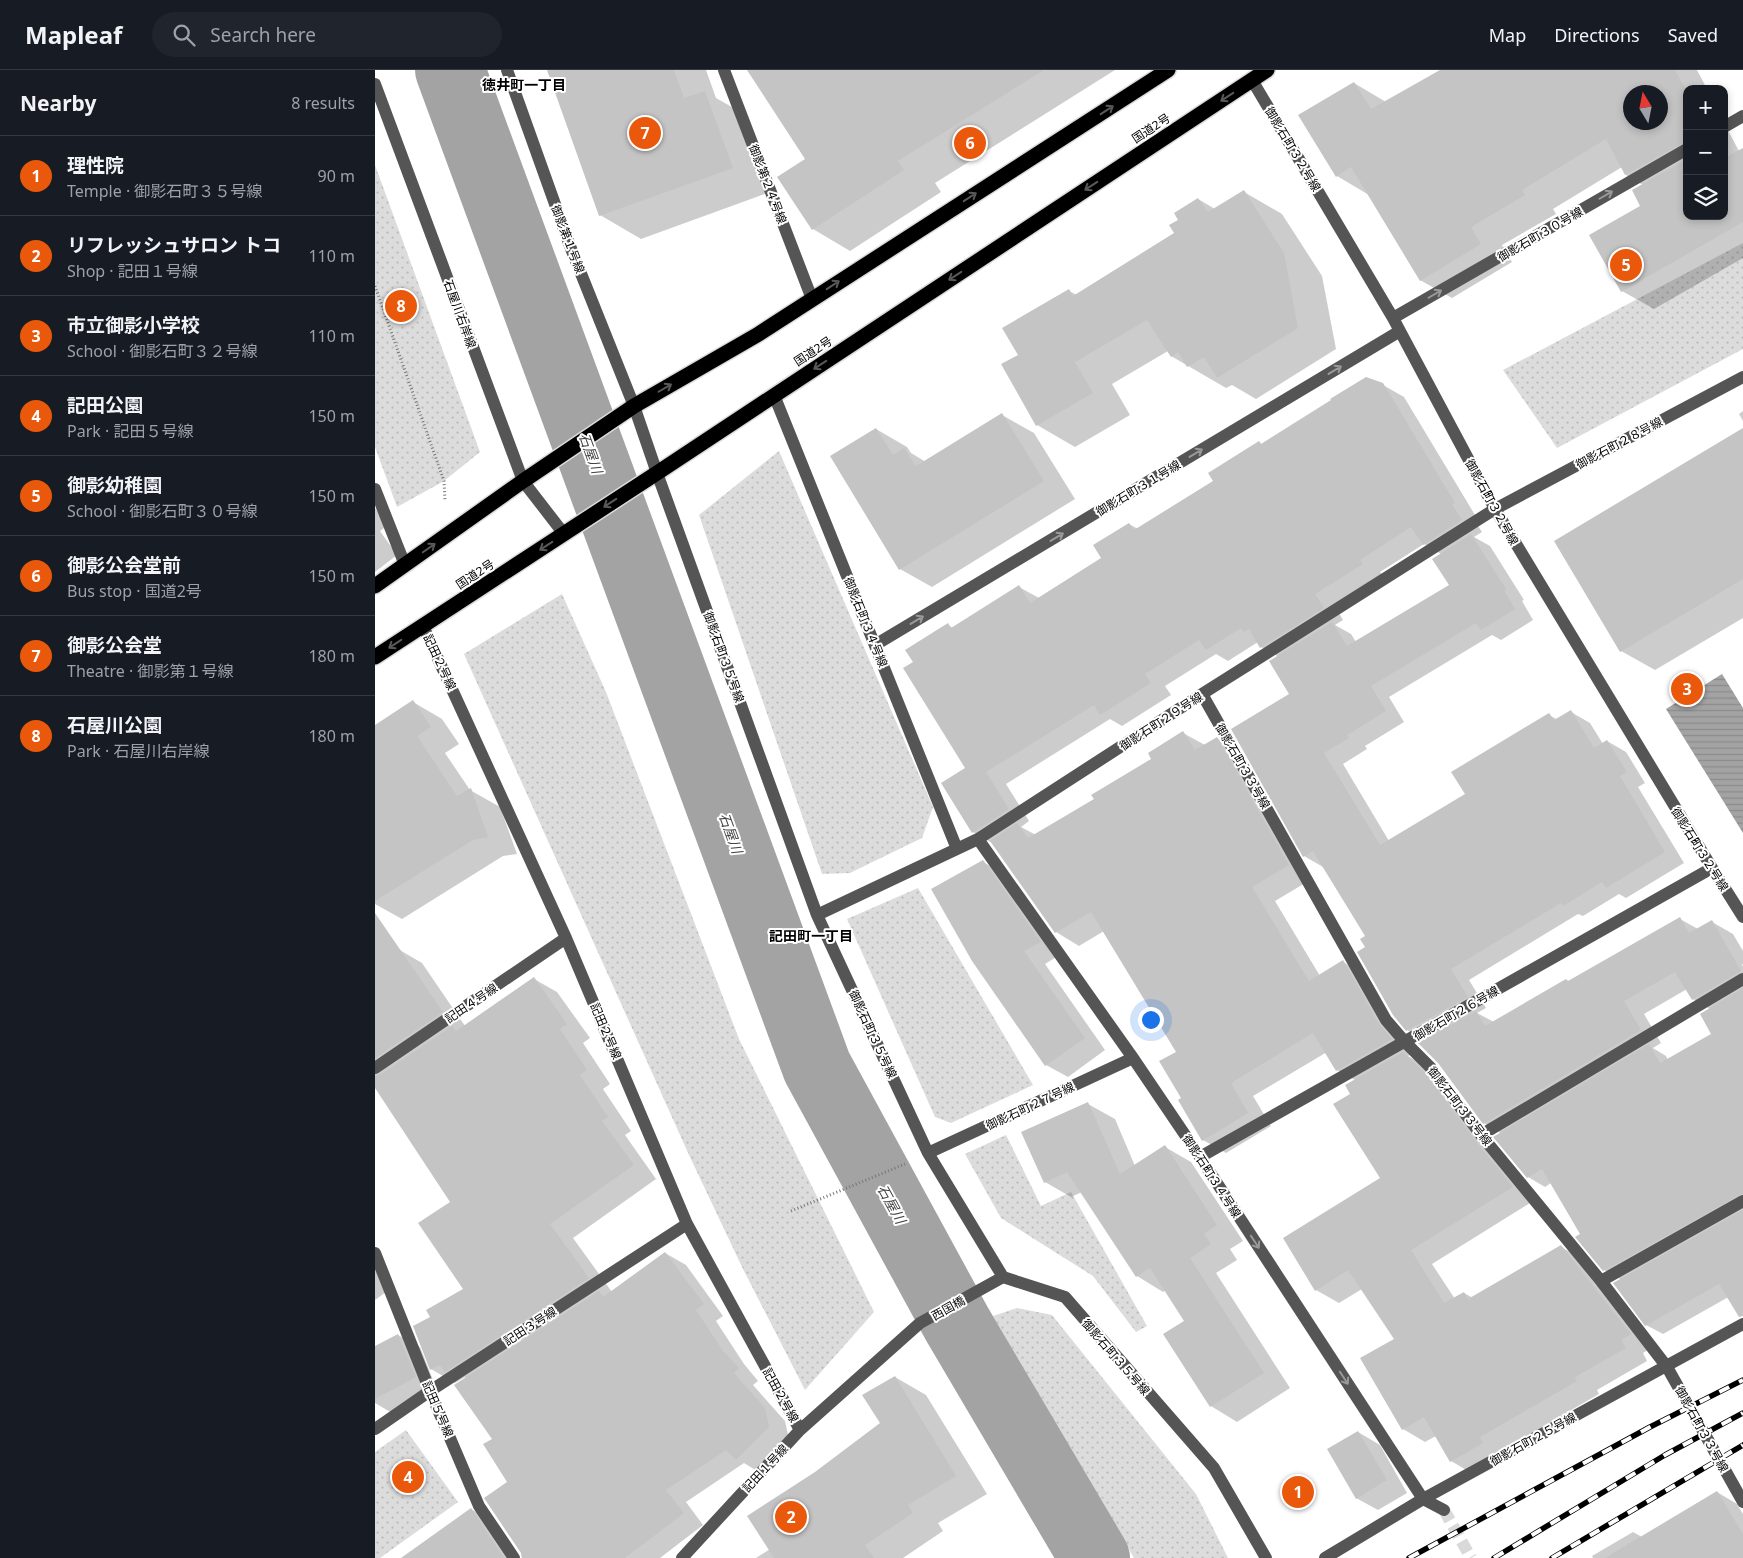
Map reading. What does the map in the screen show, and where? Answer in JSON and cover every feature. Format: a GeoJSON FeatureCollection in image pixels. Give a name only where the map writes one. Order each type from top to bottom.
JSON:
{"type":"FeatureCollection","features":[{"type":"Feature","properties":{"kind":"highway"},"geometry":{"type":"LineString","coordinates":[[375,586],[523,481],[635,406],[757,334],[1168,70]]}},
{"type":"Feature","properties":{"kind":"highway","name":"国道2号"},"geometry":{"type":"LineString","coordinates":[[375,658],[1267,70]]}},
{"type":"Feature","properties":{"kind":"street","name":"御影第１号線"},"geometry":{"type":"LineString","coordinates":[[507,70],[570,246],[635,406]]}},
{"type":"Feature","properties":{"kind":"street","name":"御影第２４号線"},"geometry":{"type":"LineString","coordinates":[[724,70],[812,298]]}},
{"type":"Feature","properties":{"kind":"street","name":"御影石町３２号線"},"geometry":{"type":"LineString","coordinates":[[1252,80],[1393,318],[1495,509],[1711,868],[1743,917]]}},
{"type":"Feature","properties":{"kind":"street","name":"石屋川右岸線"},"geometry":{"type":"LineString","coordinates":[[375,84],[523,481],[564,534]]}},
{"type":"Feature","properties":{"kind":"street"},"geometry":{"type":"LineString","coordinates":[[1728,125],[1743,116]]}},
{"type":"Feature","properties":{"kind":"street","name":"御影石町３０号線"},"geometry":{"type":"LineString","coordinates":[[1393,318],[1683,151]]}},
{"type":"Feature","properties":{"kind":"street","name":"御影石町３１号線"},"geometry":{"type":"LineString","coordinates":[[875,645],[1400,331]]}},
{"type":"Feature","properties":{"kind":"street","name":"御影石町２８号線"},"geometry":{"type":"LineString","coordinates":[[1495,509],[1743,377]]}},
{"type":"Feature","properties":{"kind":"street","name":"御影石町３４号線"},"geometry":{"type":"LineString","coordinates":[[774,395],[957,849]]}},
{"type":"Feature","properties":{"kind":"street","name":"御影石町３５号線"},"geometry":{"type":"LineString","coordinates":[[635,406],[657,473],[817,915],[928,1153],[1003,1277],[1065,1297],[1214,1468],[1266,1558]]}},
{"type":"Feature","properties":{"kind":"street"},"geometry":{"type":"LineString","coordinates":[[375,489],[405,565]]}},
{"type":"Feature","properties":{"kind":"street","name":"御影石町２９号線"},"geometry":{"type":"LineString","coordinates":[[817,915],[978,839],[1202,694],[1495,509]]}},
{"type":"Feature","properties":{"kind":"street","name":"記田２号線"},"geometry":{"type":"LineString","coordinates":[[423,626],[566,938],[687,1224],[800,1430]]}},
{"type":"Feature","properties":{"kind":"street","name":"御影石町３３号線"},"geometry":{"type":"LineString","coordinates":[[1202,694],[1387,1020],[1405,1042],[1431,1068],[1481,1134],[1601,1281],[1667,1367],[1743,1502]]}},
{"type":"Feature","properties":{"kind":"street","name":"御影石町３４号線"},"geometry":{"type":"LineString","coordinates":[[978,839],[1133,1058],[1200,1157],[1423,1500]]}},
{"type":"Feature","properties":{"kind":"street","name":"御影石町２６号線"},"geometry":{"type":"LineString","coordinates":[[1200,1157],[1711,868]]}},
{"type":"Feature","properties":{"kind":"street","name":"記田４号線"},"geometry":{"type":"LineString","coordinates":[[375,1068],[566,938]]}},
{"type":"Feature","properties":{"kind":"street"},"geometry":{"type":"LineString","coordinates":[[1481,1134],[1743,979]]}},
{"type":"Feature","properties":{"kind":"street","name":"御影石町２７号線"},"geometry":{"type":"LineString","coordinates":[[928,1153],[1133,1058]]}},
{"type":"Feature","properties":{"kind":"street"},"geometry":{"type":"LineString","coordinates":[[1601,1281],[1743,1201]]}},
{"type":"Feature","properties":{"kind":"street","name":"記田３号線"},"geometry":{"type":"LineString","coordinates":[[375,1429],[430,1391],[687,1224]]}},
{"type":"Feature","properties":{"kind":"street","name":"記田５号線"},"geometry":{"type":"LineString","coordinates":[[375,1253],[430,1391],[479,1506],[514,1558]]}},
{"type":"Feature","properties":{"kind":"street","name":"西国橋"},"geometry":{"type":"LineString","coordinates":[[920,1323],[1003,1277]]}},
{"type":"Feature","properties":{"kind":"street","name":"記田１号線"},"geometry":{"type":"LineString","coordinates":[[682,1558],[800,1430],[920,1323]]}},
{"type":"Feature","properties":{"kind":"street","name":"御影石町２５号線"},"geometry":{"type":"LineString","coordinates":[[1325,1558],[1423,1500],[1743,1324]]}},
{"type":"Feature","properties":{"kind":"street"},"geometry":{"type":"LineString","coordinates":[[1423,1500],[1443,1510]]}},
{"type":"Feature","properties":{"kind":"path"},"geometry":{"type":"LineString","coordinates":[[375,286],[444,482],[445,500],[459,527]]}},
{"type":"Feature","properties":{"kind":"path"},"geometry":{"type":"LineString","coordinates":[[791,1211],[911,1161]]}},
{"type":"Feature","properties":{"kind":"shaded area"},"geometry":{"type":"Polygon","coordinates":[[[375,165],[480,452],[444,481],[397,507],[375,447],[375,165]]]}},
{"type":"Feature","properties":{"kind":"shaded area"},"geometry":{"type":"Polygon","coordinates":[[[1743,243],[1743,349],[1557,448],[1503,370],[1743,243]]]}},
{"type":"Feature","properties":{"kind":"shaded area"},"geometry":{"type":"Polygon","coordinates":[[[779,451],[933,807],[922,838],[850,873],[822,874],[699,515],[779,451]]]}},
{"type":"Feature","properties":{"kind":"shaded area"},"geometry":{"type":"Polygon","coordinates":[[[562,594],[606,692],[739,1039],[874,1312],[805,1390],[743,1269],[689,1155],[464,654],[562,594]]]}},
{"type":"Feature","properties":{"kind":"shaded area"},"geometry":{"type":"Polygon","coordinates":[[[1722,674],[1743,708],[1743,833],[1666,709],[1722,674]]]}},
{"type":"Feature","properties":{"kind":"shaded area"},"geometry":{"type":"Polygon","coordinates":[[[918,888],[1033,1085],[951,1123],[935,1117],[847,919],[918,888]]]}},
{"type":"Feature","properties":{"kind":"shaded area"},"geometry":{"type":"Polygon","coordinates":[[[1006,1135],[1041,1206],[1071,1192],[1147,1326],[1136,1332],[1093,1276],[1001,1218],[965,1154],[1006,1135]]]}},
{"type":"Feature","properties":{"kind":"shaded area"},"geometry":{"type":"Polygon","coordinates":[[[1017,1308],[1052,1315],[1196,1494],[1228,1558],[1134,1558],[993,1316],[1017,1308]]]}},
{"type":"Feature","properties":{"kind":"shaded area"},"geometry":{"type":"Polygon","coordinates":[[[406,1430],[458,1502],[380,1558],[375,1558],[375,1452],[406,1430]]]}},
{"type":"Feature","properties":{"kind":"building"},"geometry":{"type":"Polygon","coordinates":[[[547,70],[674,70],[684,98],[705,91],[733,168],[599,216],[547,70]]]}},
{"type":"Feature","properties":{"kind":"building"},"geometry":{"type":"Polygon","coordinates":[[[747,70],[1044,70],[898,161],[904,170],[812,230],[777,177],[805,159],[747,70]]]}},
{"type":"Feature","properties":{"kind":"building"},"geometry":{"type":"Polygon","coordinates":[[[1440,70],[1675,70],[1683,85],[1683,143],[1625,175],[1606,139],[1522,190],[1525,195],[1471,227],[1481,244],[1420,281],[1351,167],[1336,177],[1298,115],[1354,82],[1371,109],[1440,70]]]}},
{"type":"Feature","properties":{"kind":"building"},"geometry":{"type":"Polygon","coordinates":[[[1743,148],[1743,222],[1621,292],[1589,235],[1640,206],[1632,190],[1683,161],[1683,220],[1728,220],[1728,156],[1743,148]]]}},
{"type":"Feature","properties":{"kind":"building"},"geometry":{"type":"Polygon","coordinates":[[[1244,190],[1284,253],[1298,328],[1217,378],[1204,357],[1187,367],[1178,352],[1171,357],[1147,320],[1075,362],[1093,393],[1036,426],[1001,364],[1018,355],[1002,328],[1069,289],[1073,296],[1174,233],[1169,225],[1178,220],[1174,213],[1198,198],[1208,212],[1244,190]]]}},
{"type":"Feature","properties":{"kind":"building"},"geometry":{"type":"Polygon","coordinates":[[[1366,377],[1383,383],[1455,503],[1452,504],[1462,520],[1423,545],[1411,527],[1360,560],[1363,564],[1315,594],[1324,608],[1260,648],[1249,629],[1244,632],[1241,628],[1206,650],[1199,640],[1145,674],[1151,683],[1100,715],[1094,705],[986,772],[1009,809],[972,833],[941,783],[965,768],[903,668],[913,662],[905,650],[948,623],[951,628],[1019,585],[1030,603],[1101,558],[1093,545],[1129,523],[1134,530],[1213,481],[1208,473],[1259,441],[1261,444],[1366,377]]]}},
{"type":"Feature","properties":{"kind":"building"},"geometry":{"type":"Polygon","coordinates":[[[1002,413],[1044,481],[899,570],[830,456],[876,428],[893,455],[904,448],[916,466],[1002,413]]]}},
{"type":"Feature","properties":{"kind":"building"},"geometry":{"type":"Polygon","coordinates":[[[1743,428],[1743,579],[1620,652],[1554,541],[1743,428]]]}},
{"type":"Feature","properties":{"kind":"building"},"geometry":{"type":"Polygon","coordinates":[[[1471,534],[1506,589],[1504,590],[1515,609],[1481,630],[1476,623],[1371,686],[1386,711],[1347,735],[1349,738],[1324,753],[1380,845],[1465,794],[1451,772],[1549,713],[1554,720],[1571,710],[1594,748],[1607,740],[1627,772],[1620,776],[1665,852],[1606,888],[1602,882],[1563,906],[1561,903],[1451,969],[1468,997],[1406,1031],[1393,1015],[1357,952],[1365,947],[1360,939],[1365,936],[1313,851],[1303,857],[1231,729],[1289,694],[1269,661],[1332,622],[1347,646],[1449,585],[1432,559],[1471,534]]]}},
{"type":"Feature","properties":{"kind":"building"},"geometry":{"type":"Polygon","coordinates":[[[413,700],[431,727],[417,736],[457,796],[471,788],[488,837],[473,840],[375,901],[375,725],[413,700]]]}},
{"type":"Feature","properties":{"kind":"building"},"geometry":{"type":"Polygon","coordinates":[[[1183,731],[1195,750],[1217,737],[1289,865],[1252,887],[1309,981],[1343,960],[1379,1024],[1392,1039],[1336,1071],[1313,1033],[1231,1083],[1248,1113],[1202,1141],[1178,1100],[1181,1098],[1159,1061],[1176,1052],[1091,912],[1055,933],[990,841],[1017,823],[1028,838],[1094,799],[1091,795],[1151,759],[1148,753],[1183,731]]]}},
{"type":"Feature","properties":{"kind":"building"},"geometry":{"type":"Polygon","coordinates":[[[983,860],[1041,942],[1024,951],[1085,1038],[1045,1066],[972,961],[931,889],[983,860]]]}},
{"type":"Feature","properties":{"kind":"building"},"geometry":{"type":"Polygon","coordinates":[[[375,913],[443,1012],[375,1058],[375,913]]]}},
{"type":"Feature","properties":{"kind":"building"},"geometry":{"type":"Polygon","coordinates":[[[1680,917],[1689,933],[1712,920],[1741,971],[1692,1000],[1675,972],[1624,1001],[1641,1030],[1483,1124],[1438,1063],[1418,1043],[1476,1011],[1485,1026],[1566,979],[1568,981],[1680,917]]]}},
{"type":"Feature","properties":{"kind":"building"},"geometry":{"type":"Polygon","coordinates":[[[534,977],[567,1024],[560,1029],[587,1070],[580,1075],[608,1117],[602,1121],[634,1165],[550,1224],[589,1278],[445,1372],[440,1365],[430,1370],[413,1326],[430,1317],[426,1310],[463,1289],[418,1223],[450,1202],[375,1088],[375,1076],[380,1075],[452,1026],[456,1031],[534,977]]]}},
{"type":"Feature","properties":{"kind":"building"},"geometry":{"type":"Polygon","coordinates":[[[1743,988],[1743,1193],[1603,1271],[1575,1237],[1580,1234],[1542,1169],[1527,1178],[1493,1137],[1649,1044],[1660,1063],[1711,1034],[1700,1014],[1743,988]]]}},
{"type":"Feature","properties":{"kind":"building"},"geometry":{"type":"Polygon","coordinates":[[[1403,1052],[1425,1073],[1513,1187],[1411,1250],[1444,1303],[1464,1292],[1468,1299],[1561,1245],[1631,1334],[1621,1340],[1626,1348],[1575,1377],[1577,1381],[1480,1437],[1483,1443],[1450,1462],[1424,1417],[1402,1430],[1360,1358],[1394,1339],[1348,1270],[1315,1291],[1283,1238],[1380,1178],[1333,1104],[1350,1094],[1345,1085],[1403,1052]]]}},
{"type":"Feature","properties":{"kind":"building"},"geometry":{"type":"Polygon","coordinates":[[[1088,1102],[1120,1174],[1165,1145],[1217,1225],[1204,1234],[1211,1244],[1190,1258],[1264,1373],[1210,1407],[1163,1334],[1184,1321],[1150,1268],[1136,1277],[1067,1172],[1044,1183],[1021,1132],[1088,1102]]]}},
{"type":"Feature","properties":{"kind":"building"},"geometry":{"type":"Polygon","coordinates":[[[1743,1210],[1743,1316],[1739,1317],[1719,1284],[1645,1326],[1613,1283],[1743,1210]]]}},
{"type":"Feature","properties":{"kind":"building"},"geometry":{"type":"Polygon","coordinates":[[[665,1252],[704,1304],[696,1310],[723,1351],[739,1368],[734,1373],[765,1408],[769,1427],[736,1460],[726,1450],[666,1490],[684,1513],[625,1558],[522,1558],[521,1553],[484,1498],[507,1482],[483,1444],[492,1439],[454,1385],[599,1291],[603,1297],[665,1252]]]}},
{"type":"Feature","properties":{"kind":"building"},"geometry":{"type":"Polygon","coordinates":[[[398,1334],[416,1377],[375,1399],[375,1346],[398,1334]]]}},
{"type":"Feature","properties":{"kind":"building"},"geometry":{"type":"Polygon","coordinates":[[[895,1376],[956,1476],[908,1505],[913,1513],[865,1545],[874,1558],[774,1558],[747,1516],[815,1472],[880,1423],[862,1395],[895,1376]]]}},
{"type":"Feature","properties":{"kind":"building"},"geometry":{"type":"Polygon","coordinates":[[[1358,1431],[1387,1480],[1356,1499],[1327,1449],[1358,1431]]]}},
{"type":"Feature","properties":{"kind":"building"},"geometry":{"type":"Polygon","coordinates":[[[1717,1491],[1743,1534],[1743,1558],[1605,1558],[1717,1491]]]}},
{"type":"Feature","properties":{"kind":"building"},"geometry":{"type":"Polygon","coordinates":[[[471,1508],[504,1558],[401,1558],[471,1508]]]}},
{"type":"Feature","properties":{"kind":"waterway","name":"石屋川"},"geometry":{"type":"LineString","coordinates":[[450,70],[817,1067],[957,1324],[1095,1558]]}},
{"type":"Feature","properties":{"kind":"tunnel"},"geometry":{"type":"LineString","coordinates":[[1444,1510],[1471,1558]]}},
{"type":"Feature","properties":{"kind":"railway"},"geometry":{"type":"LineString","coordinates":[[1409,1558],[1650,1427],[1743,1380]]}},
{"type":"Feature","properties":{"kind":"railway"},"geometry":{"type":"LineString","coordinates":[[1494,1558],[1665,1455],[1743,1413]]}},
{"type":"Feature","properties":{"kind":"railway"},"geometry":{"type":"LineString","coordinates":[[1552,1558],[1743,1445]]}},
{"type":"Feature","properties":{"kind":"place","name":"御影公会堂"},"geometry":{"type":"Point","coordinates":[645,133]}},
{"type":"Feature","properties":{"kind":"place","name":"御影公会堂前"},"geometry":{"type":"Point","coordinates":[970,143]}},
{"type":"Feature","properties":{"kind":"place","name":"御影幼稚園"},"geometry":{"type":"Point","coordinates":[1626,265]}},
{"type":"Feature","properties":{"kind":"place","name":"石屋川公園"},"geometry":{"type":"Point","coordinates":[401,306]}},
{"type":"Feature","properties":{"kind":"place","name":"市立御影小学校"},"geometry":{"type":"Point","coordinates":[1687,689]}},
{"type":"Feature","properties":{"kind":"place","name":"記田公園"},"geometry":{"type":"Point","coordinates":[408,1477]}},
{"type":"Feature","properties":{"kind":"place","name":"理性院"},"geometry":{"type":"Point","coordinates":[1298,1492]}},
{"type":"Feature","properties":{"kind":"place","name":"リフレッシュサロン トコ"},"geometry":{"type":"Point","coordinates":[791,1517]}},
{"type":"Feature","properties":{"kind":"district","name":"徳井町一丁目"},"geometry":{"type":"Point","coordinates":[524,84]}},
{"type":"Feature","properties":{"kind":"district","name":"記田町一丁目"},"geometry":{"type":"Point","coordinates":[811,935]}}]}
